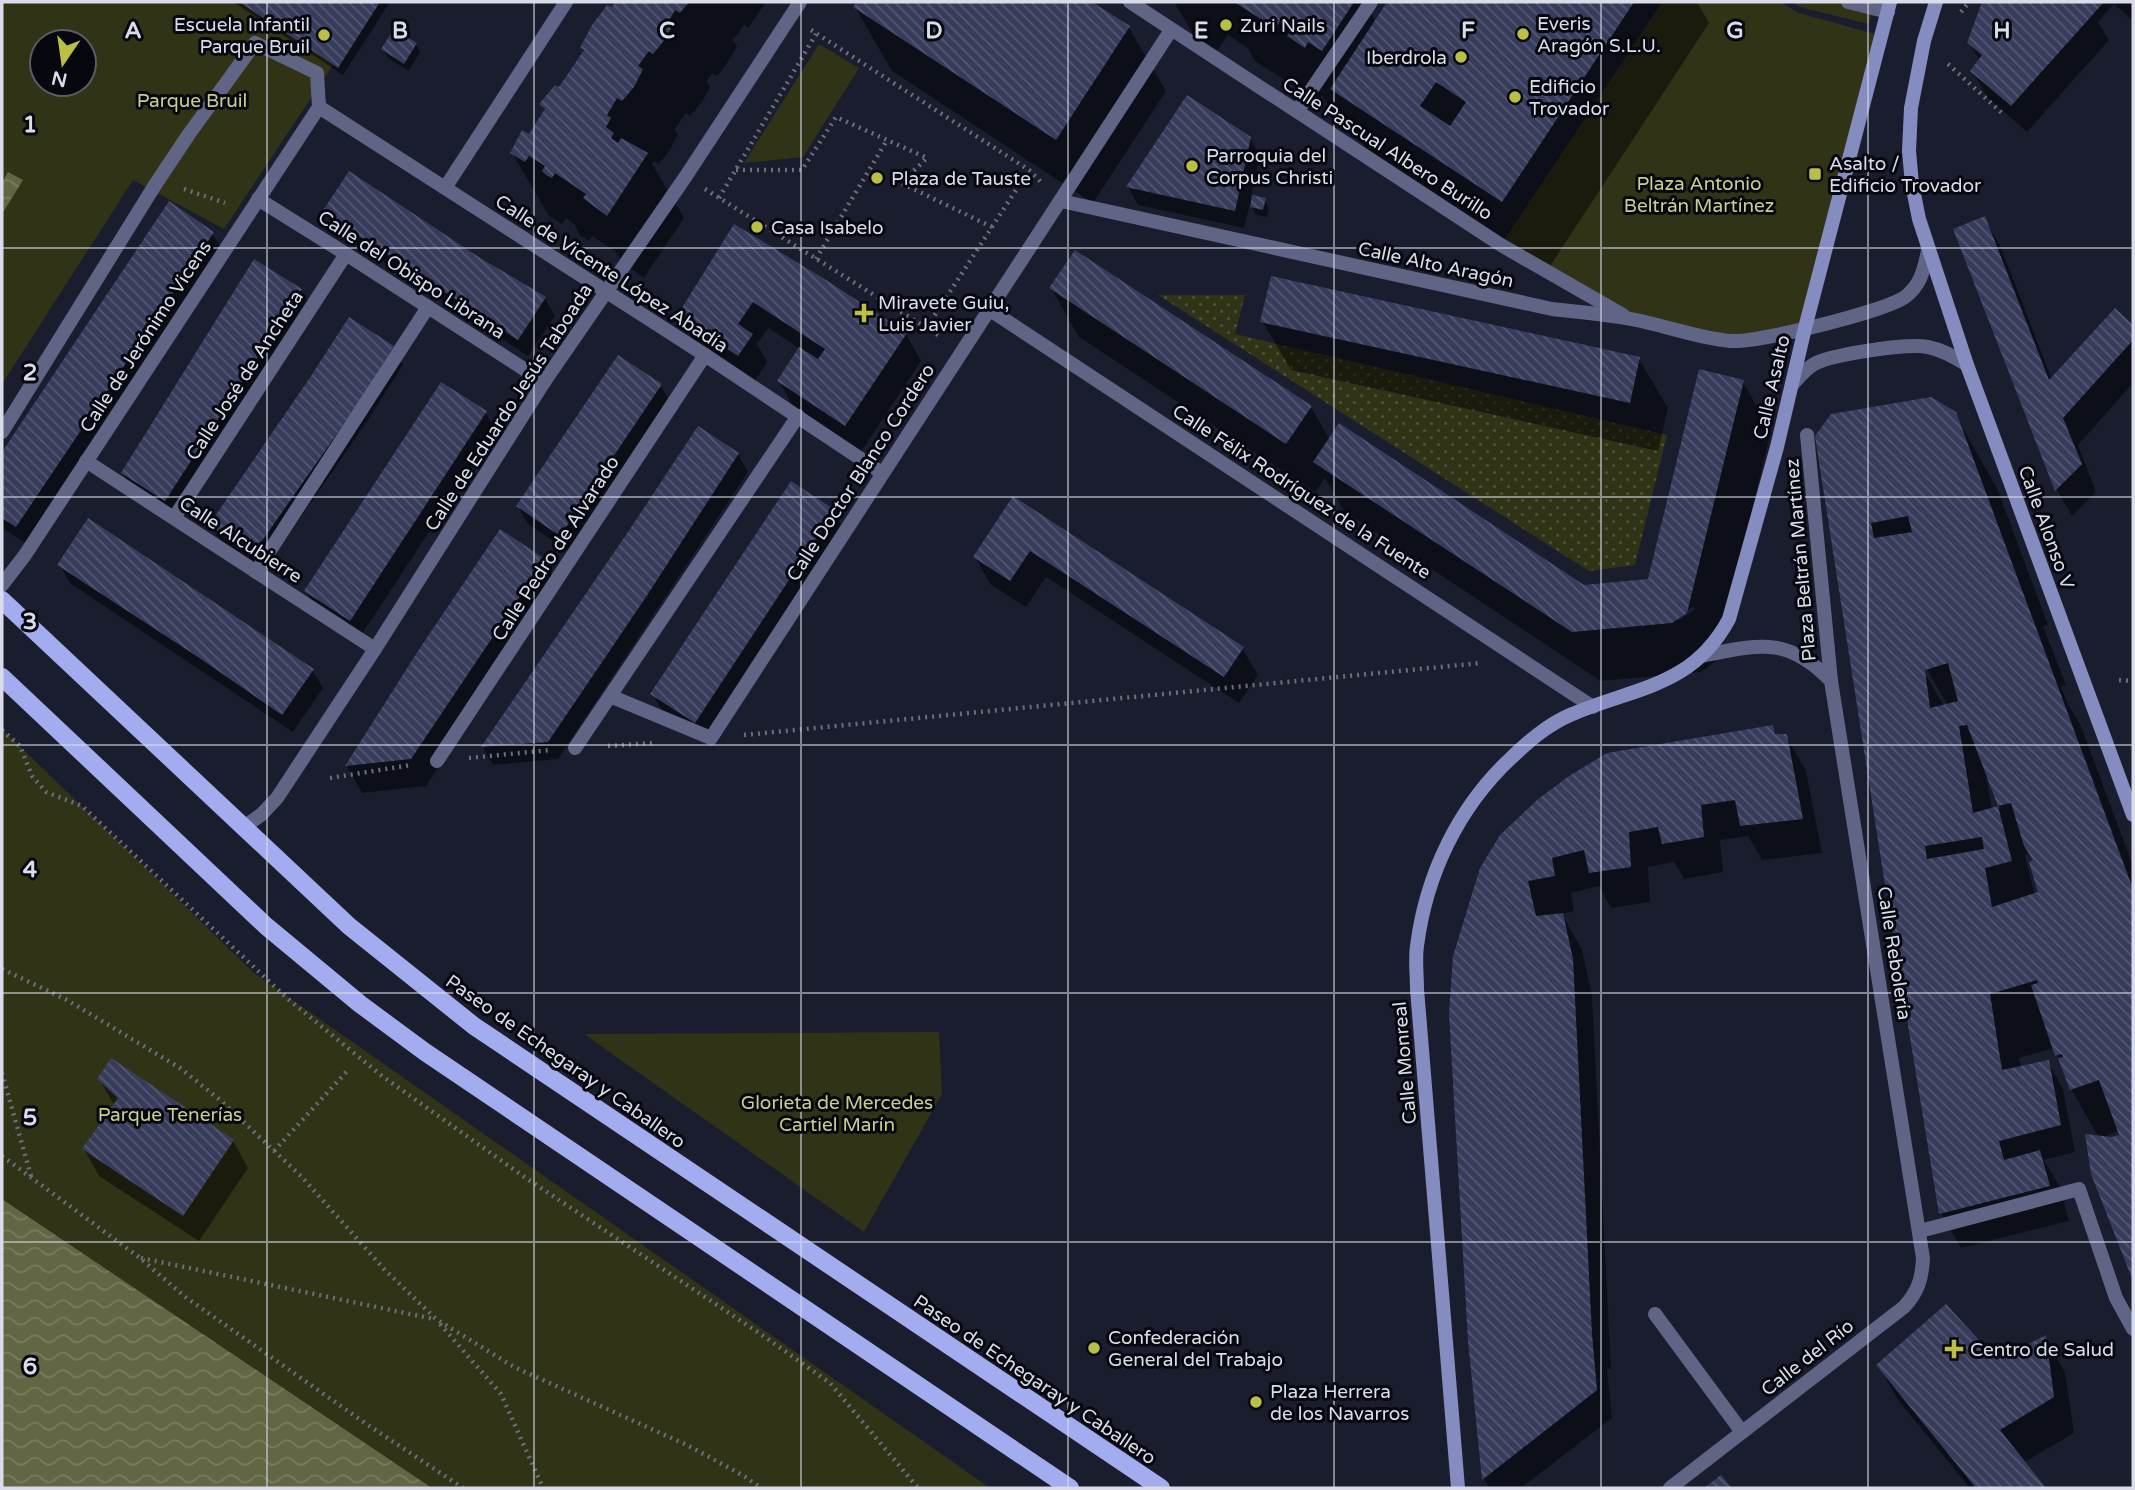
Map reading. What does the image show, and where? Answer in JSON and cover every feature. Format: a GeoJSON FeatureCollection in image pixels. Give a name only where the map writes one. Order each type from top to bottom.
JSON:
{"type":"FeatureCollection","features":[{"type":"Feature","properties":{"kind":"main road"},"geometry":{"type":"LineString","coordinates":[[1928,251],[1912,184],[1909,151],[1911,108],[1924,41],[1936,2]]}},
{"type":"Feature","properties":{"kind":"main road","name":"Calle Asalto"},"geometry":{"type":"LineString","coordinates":[[1593,707],[1666,681],[1718,640],[1729,619],[1777,447],[1805,328],[1889,7]]}},
{"type":"Feature","properties":{"kind":"main road","name":"Calle Alonso V"},"geometry":{"type":"LineString","coordinates":[[1928,251],[1967,365],[2133,815]]}},
{"type":"Feature","properties":{"kind":"main road","name":"Paseo de Echegaray y Caballero"},"geometry":{"type":"LineString","coordinates":[[2,600],[349,926],[474,1026],[1161,1488]]}},
{"type":"Feature","properties":{"kind":"main road"},"geometry":{"type":"LineString","coordinates":[[2,677],[256,917],[360,1004],[425,1052],[1070,1488]]}},
{"type":"Feature","properties":{"kind":"main road","name":"Calle Monreal"},"geometry":{"type":"LineString","coordinates":[[1458,1488],[1417,989],[1417,949],[1422,918],[1435,872],[1449,840],[1471,803],[1500,769],[1542,731],[1571,715],[1593,707]]}},
{"type":"Feature","properties":{"kind":"street"},"geometry":{"type":"LineString","coordinates":[[444,188],[566,2]]}},
{"type":"Feature","properties":{"kind":"street","name":"Calle de Eduardo Jesús Taboada"},"geometry":{"type":"LineString","coordinates":[[243,828],[277,798],[544,382],[686,176],[800,2]]}},
{"type":"Feature","properties":{"kind":"street","name":"Calle Pascual Albero Burillo"},"geometry":{"type":"LineString","coordinates":[[1130,2],[1501,245],[1630,319]]}},
{"type":"Feature","properties":{"kind":"street"},"geometry":{"type":"LineString","coordinates":[[1297,111],[1371,2]]}},
{"type":"Feature","properties":{"kind":"street"},"geometry":{"type":"LineString","coordinates":[[1847,2],[1889,7]]}},
{"type":"Feature","properties":{"kind":"street","name":"Calle Doctor Blanco Cordero"},"geometry":{"type":"LineString","coordinates":[[711,738],[1171,30]]}},
{"type":"Feature","properties":{"kind":"street"},"geometry":{"type":"LineString","coordinates":[[2,432],[155,185],[255,43],[317,74],[319,107]]}},
{"type":"Feature","properties":{"kind":"street","name":"Calle de Vicente López Abadía"},"geometry":{"type":"LineString","coordinates":[[319,107],[705,355],[882,473]]}},
{"type":"Feature","properties":{"kind":"street","name":"Calle de Jerónimo Vicens"},"geometry":{"type":"LineString","coordinates":[[2,585],[319,107]]}},
{"type":"Feature","properties":{"kind":"street","name":"Calle del Obispo Librana"},"geometry":{"type":"LineString","coordinates":[[258,199],[544,382]]}},
{"type":"Feature","properties":{"kind":"street","name":"Calle Alto Aragón"},"geometry":{"type":"LineString","coordinates":[[1061,201],[1523,303],[1630,319],[1731,341],[1754,340],[1884,307],[1904,297],[1921,279],[1928,251]]}},
{"type":"Feature","properties":{"kind":"street","name":"Calle José de Ancheta"},"geometry":{"type":"LineString","coordinates":[[174,518],[346,254]]}},
{"type":"Feature","properties":{"kind":"street"},"geometry":{"type":"LineString","coordinates":[[256,572],[428,307]]}},
{"type":"Feature","properties":{"kind":"street","name":"Calle Félix Rodríguez de la Fuente"},"geometry":{"type":"LineString","coordinates":[[990,310],[1524,659],[1593,707]]}},
{"type":"Feature","properties":{"kind":"street"},"geometry":{"type":"LineString","coordinates":[[1792,385],[1815,363],[1909,346],[1942,351],[1967,365]]}},
{"type":"Feature","properties":{"kind":"street","name":"Calle Pedro de Alvarado"},"geometry":{"type":"LineString","coordinates":[[438,761],[705,355]]}},
{"type":"Feature","properties":{"kind":"street"},"geometry":{"type":"LineString","coordinates":[[575,748],[798,416]]}},
{"type":"Feature","properties":{"kind":"street","name":"Plaza Beltrán Martínez"},"geometry":{"type":"LineString","coordinates":[[1807,435],[1831,681]]}},
{"type":"Feature","properties":{"kind":"street","name":"Calle Alcubierre"},"geometry":{"type":"LineString","coordinates":[[86,461],[375,649]]}},
{"type":"Feature","properties":{"kind":"street"},"geometry":{"type":"LineString","coordinates":[[1701,656],[1751,647],[1774,647],[1797,653],[1831,681]]}},
{"type":"Feature","properties":{"kind":"street","name":"Calle Rebolería"},"geometry":{"type":"LineString","coordinates":[[1831,681],[1920,1231]]}},
{"type":"Feature","properties":{"kind":"street"},"geometry":{"type":"LineString","coordinates":[[610,696],[711,738]]}},
{"type":"Feature","properties":{"kind":"street"},"geometry":{"type":"LineString","coordinates":[[1920,1231],[2079,1189],[2116,1298],[2133,1329]]}},
{"type":"Feature","properties":{"kind":"street","name":"Calle del Río"},"geometry":{"type":"LineString","coordinates":[[1670,1488],[1904,1307],[1914,1296],[1922,1277],[1920,1231]]}},
{"type":"Feature","properties":{"kind":"street"},"geometry":{"type":"LineString","coordinates":[[1655,1314],[1742,1432]]}},
{"type":"Feature","properties":{"kind":"path"},"geometry":{"type":"LineString","coordinates":[[1959,13],[1969,2]]}},
{"type":"Feature","properties":{"kind":"path"},"geometry":{"type":"LineString","coordinates":[[790,17],[1029,170],[1061,201]]}},
{"type":"Feature","properties":{"kind":"path"},"geometry":{"type":"LineString","coordinates":[[719,198],[816,34]]}},
{"type":"Feature","properties":{"kind":"path"},"geometry":{"type":"LineString","coordinates":[[1948,64],[2003,114]]}},
{"type":"Feature","properties":{"kind":"path"},"geometry":{"type":"LineString","coordinates":[[736,170],[802,170],[836,117],[927,158],[901,183],[992,227]]}},
{"type":"Feature","properties":{"kind":"path"},"geometry":{"type":"LineString","coordinates":[[816,259],[887,140]]}},
{"type":"Feature","properties":{"kind":"path"},"geometry":{"type":"LineString","coordinates":[[927,327],[1029,170]]}},
{"type":"Feature","properties":{"kind":"path"},"geometry":{"type":"LineString","coordinates":[[686,176],[963,350]]}},
{"type":"Feature","properties":{"kind":"path"},"geometry":{"type":"LineString","coordinates":[[155,185],[186,189],[249,214]]}},
{"type":"Feature","properties":{"kind":"path"},"geometry":{"type":"LineString","coordinates":[[711,738],[1524,659]]}},
{"type":"Feature","properties":{"kind":"path"},"geometry":{"type":"LineString","coordinates":[[2119,680],[2133,681]]}},
{"type":"Feature","properties":{"kind":"path"},"geometry":{"type":"LineString","coordinates":[[2,730],[19,746],[32,776],[46,792],[82,806],[259,972],[382,1076],[534,1184],[830,1383],[918,1488]]}},
{"type":"Feature","properties":{"kind":"path"},"geometry":{"type":"LineString","coordinates":[[330,778],[438,761],[656,742]]}},
{"type":"Feature","properties":{"kind":"path"},"geometry":{"type":"LineString","coordinates":[[2,970],[67,1000],[180,1068],[220,1100],[302,1177],[384,1269],[436,1319],[501,1394],[543,1488]]}},
{"type":"Feature","properties":{"kind":"path"},"geometry":{"type":"LineString","coordinates":[[274,1151],[348,1070]]}},
{"type":"Feature","properties":{"kind":"path"},"geometry":{"type":"LineString","coordinates":[[2,1073],[32,1177]]}},
{"type":"Feature","properties":{"kind":"path"},"geometry":{"type":"LineString","coordinates":[[2,1156],[140,1258],[184,1296],[463,1488]]}},
{"type":"Feature","properties":{"kind":"path"},"geometry":{"type":"LineString","coordinates":[[140,1258],[436,1319],[514,1367],[687,1445],[761,1488]]}},
{"type":"Feature","properties":{"kind":"green space","name":"Parque Bruil"},"geometry":{"type":"Polygon","coordinates":[[[2,2],[238,2],[333,65],[224,229],[133,180],[2,384],[2,2]]]}},
{"type":"Feature","properties":{"kind":"green space","name":"Plaza Antonio Beltrán Martínez"},"geometry":{"type":"Polygon","coordinates":[[[1662,2],[1780,2],[1799,13],[1882,36],[1805,328],[1754,340],[1630,319],[1501,245],[1662,2]]]}},
{"type":"Feature","properties":{"kind":"green space"},"geometry":{"type":"Polygon","coordinates":[[[1792,2],[1874,2],[1869,24],[1800,7],[1792,2]]]}},
{"type":"Feature","properties":{"kind":"green space"},"geometry":{"type":"Polygon","coordinates":[[[819,44],[859,68],[803,157],[744,163],[819,44]]]}},
{"type":"Feature","properties":{"kind":"green space"},"geometry":{"type":"Polygon","coordinates":[[[1158,295],[1245,295],[1235,334],[1667,435],[1635,565],[1589,571],[1158,295]]]}},
{"type":"Feature","properties":{"kind":"green space","name":"Parque Tenerías"},"geometry":{"type":"Polygon","coordinates":[[[2,729],[254,973],[990,1488],[432,1488],[2,1199],[2,729]]]}},
{"type":"Feature","properties":{"kind":"green space","name":"Glorieta de Mercedes Cartiel Marín"},"geometry":{"type":"Polygon","coordinates":[[[939,1032],[942,1094],[864,1232],[584,1034],[939,1032]]]}},
{"type":"Feature","properties":{"kind":"water"},"geometry":{"type":"Polygon","coordinates":[[[8,172],[23,180],[2,214],[2,183],[8,172]]]}},
{"type":"Feature","properties":{"kind":"water"},"geometry":{"type":"Polygon","coordinates":[[[2,1199],[432,1488],[2,1488],[2,1199]]]}},
{"type":"Feature","properties":{"kind":"building","name":"Escuela Infantil Parque Bruil"},"geometry":{"type":"Polygon","coordinates":[[[239,2],[380,2],[338,68],[239,2]]]}},
{"type":"Feature","properties":{"kind":"building"},"geometry":{"type":"Polygon","coordinates":[[[615,2],[689,2],[680,13],[675,10],[670,19],[674,22],[666,38],[653,54],[649,51],[638,66],[643,69],[634,87],[622,101],[617,98],[607,115],[611,118],[606,127],[614,133],[611,138],[618,143],[621,138],[648,153],[607,216],[583,198],[586,194],[555,173],[552,178],[546,175],[542,171],[545,166],[529,156],[525,162],[510,153],[522,130],[529,134],[545,109],[539,104],[555,85],[559,87],[584,50],[580,48],[592,25],[607,5],[612,7],[615,2]]]}},
{"type":"Feature","properties":{"kind":"building"},"geometry":{"type":"Polygon","coordinates":[[[857,2],[1092,2],[1130,26],[1056,140],[853,7],[857,2]]]}},
{"type":"Feature","properties":{"kind":"building"},"geometry":{"type":"Polygon","coordinates":[[[1234,2],[1354,2],[1322,51],[1308,42],[1305,48],[1287,36],[1290,31],[1279,23],[1275,28],[1234,2]]]}},
{"type":"Feature","properties":{"kind":"building","name":"Edificio Trovador"},"geometry":{"type":"Polygon","coordinates":[[[1387,2],[1634,2],[1502,202],[1330,89],[1387,2]],[[1436,82],[1420,106],[1450,126],[1466,102],[1436,82]]]}},
{"type":"Feature","properties":{"kind":"building"},"geometry":{"type":"Polygon","coordinates":[[[1982,2],[2104,2],[2011,106],[1970,71],[1982,55],[1967,43],[1982,2]]]}},
{"type":"Feature","properties":{"kind":"building"},"geometry":{"type":"Polygon","coordinates":[[[394,29],[417,43],[404,64],[381,49],[394,29]]]}},
{"type":"Feature","properties":{"kind":"building","name":"Parroquia del Corpus Christi"},"geometry":{"type":"Polygon","coordinates":[[[1187,95],[1251,137],[1235,211],[1126,187],[1187,95]]]}},
{"type":"Feature","properties":{"kind":"building"},"geometry":{"type":"Polygon","coordinates":[[[349,171],[479,257],[546,297],[518,340],[322,212],[349,171]]]}},
{"type":"Feature","properties":{"kind":"building"},"geometry":{"type":"Polygon","coordinates":[[[1252,195],[1266,198],[1263,210],[1250,207],[1252,195]]]}},
{"type":"Feature","properties":{"kind":"building"},"geometry":{"type":"Polygon","coordinates":[[[169,201],[214,232],[16,527],[2,518],[2,452],[169,201]]]}},
{"type":"Feature","properties":{"kind":"building"},"geometry":{"type":"Polygon","coordinates":[[[1985,216],[2049,380],[2115,308],[2133,325],[2133,340],[2063,418],[2082,464],[2055,491],[1953,229],[1985,216]]]}},
{"type":"Feature","properties":{"kind":"building"},"geometry":{"type":"Polygon","coordinates":[[[734,224],[907,333],[845,426],[777,381],[799,347],[818,359],[825,349],[753,302],[738,324],[753,334],[738,356],[677,316],[734,224]]]}},
{"type":"Feature","properties":{"kind":"building"},"geometry":{"type":"Polygon","coordinates":[[[1075,250],[1312,406],[1286,444],[1049,288],[1075,250]]]}},
{"type":"Feature","properties":{"kind":"building"},"geometry":{"type":"Polygon","coordinates":[[[254,259],[302,289],[165,501],[121,473],[254,259]]]}},
{"type":"Feature","properties":{"kind":"building"},"geometry":{"type":"Polygon","coordinates":[[[1271,276],[1640,357],[1630,403],[1260,322],[1271,276]]]}},
{"type":"Feature","properties":{"kind":"building"},"geometry":{"type":"Polygon","coordinates":[[[349,317],[394,346],[355,408],[252,555],[209,525],[349,317]]]}},
{"type":"Feature","properties":{"kind":"building"},"geometry":{"type":"Polygon","coordinates":[[[618,355],[662,384],[560,536],[516,506],[618,355]]]}},
{"type":"Feature","properties":{"kind":"building"},"geometry":{"type":"Polygon","coordinates":[[[1699,369],[1744,380],[1687,613],[1672,623],[1572,632],[1313,462],[1339,423],[1584,585],[1648,579],[1699,369]]]}},
{"type":"Feature","properties":{"kind":"building"},"geometry":{"type":"Polygon","coordinates":[[[441,382],[487,411],[350,621],[304,591],[441,382]]]}},
{"type":"Feature","properties":{"kind":"building"},"geometry":{"type":"Polygon","coordinates":[[[1931,397],[1956,412],[2133,889],[2133,1281],[2091,1174],[2085,1134],[2112,1137],[2119,1135],[2099,1080],[2070,1090],[2058,1058],[2063,1057],[2062,1054],[2055,1056],[2031,985],[2038,983],[2037,980],[1990,994],[2002,1070],[2049,1060],[2061,1125],[1999,1141],[2004,1160],[2040,1150],[2050,1186],[1939,1214],[1815,436],[1831,414],[1931,397]],[[1908,516],[1871,523],[1874,538],[1912,532],[1908,516]],[[1948,663],[1925,670],[1930,708],[1958,701],[1948,663]],[[1967,725],[1959,726],[1973,813],[1998,806],[1967,725]],[[2011,803],[1998,806],[2012,861],[1985,868],[1992,907],[2038,892],[2029,862],[2033,860],[2024,846],[2011,803]],[[1982,837],[1925,846],[1927,859],[1984,849],[1982,837]]]}},
{"type":"Feature","properties":{"kind":"building"},"geometry":{"type":"Polygon","coordinates":[[[698,426],[739,453],[548,742],[481,747],[630,529],[698,426]]]}},
{"type":"Feature","properties":{"kind":"building"},"geometry":{"type":"Polygon","coordinates":[[[791,481],[835,510],[695,723],[650,694],[791,481]]]}},
{"type":"Feature","properties":{"kind":"building"},"geometry":{"type":"Polygon","coordinates":[[[1013,496],[1244,647],[1224,677],[1030,551],[1010,581],[973,557],[1013,496]]]}},
{"type":"Feature","properties":{"kind":"building"},"geometry":{"type":"Polygon","coordinates":[[[88,518],[314,669],[282,715],[57,565],[88,518]]]}},
{"type":"Feature","properties":{"kind":"building"},"geometry":{"type":"Polygon","coordinates":[[[500,529],[545,559],[411,759],[345,766],[418,651],[500,529]]]}},
{"type":"Feature","properties":{"kind":"building"},"geometry":{"type":"Polygon","coordinates":[[[1773,725],[1775,734],[1787,734],[1803,819],[1740,826],[1735,800],[1701,805],[1704,837],[1662,844],[1658,827],[1629,832],[1631,867],[1589,873],[1584,850],[1552,858],[1555,876],[1528,881],[1536,916],[1563,913],[1573,959],[1597,1390],[1482,1480],[1468,1341],[1449,1014],[1453,956],[1480,868],[1500,835],[1537,800],[1607,753],[1773,725]]]}},
{"type":"Feature","properties":{"kind":"building"},"geometry":{"type":"Polygon","coordinates":[[[111,1058],[234,1140],[183,1216],[82,1149],[118,1098],[97,1079],[111,1058]]]}},
{"type":"Feature","properties":{"kind":"building"},"geometry":{"type":"Polygon","coordinates":[[[1946,1304],[1997,1360],[2046,1335],[2054,1397],[2000,1430],[2046,1488],[1976,1488],[1876,1365],[1946,1304]]]}},
{"type":"Feature","properties":{"kind":"building"},"geometry":{"type":"Polygon","coordinates":[[[1721,1475],[1732,1488],[1704,1488],[1721,1475]]]}},
{"type":"Feature","properties":{"kind":"place","name":"Zuri Nails"},"geometry":{"type":"Point","coordinates":[1226,25]}},
{"type":"Feature","properties":{"kind":"place","name":"Everis Aragón S.L.U."},"geometry":{"type":"Point","coordinates":[1523,34]}},
{"type":"Feature","properties":{"kind":"place","name":"Escuela Infantil Parque Bruil"},"geometry":{"type":"Point","coordinates":[324,35]}},
{"type":"Feature","properties":{"kind":"place","name":"Iberdrola"},"geometry":{"type":"Point","coordinates":[1461,57]}},
{"type":"Feature","properties":{"kind":"place","name":"Edificio Trovador"},"geometry":{"type":"Point","coordinates":[1515,97]}},
{"type":"Feature","properties":{"kind":"place","name":"Parroquia del Corpus Christi"},"geometry":{"type":"Point","coordinates":[1192,166]}},
{"type":"Feature","properties":{"kind":"place","name":"Asalto / Edificio Trovador"},"geometry":{"type":"Point","coordinates":[1815,174]}},
{"type":"Feature","properties":{"kind":"place","name":"Plaza de Tauste"},"geometry":{"type":"Point","coordinates":[877,178]}},
{"type":"Feature","properties":{"kind":"place","name":"Casa Isabelo"},"geometry":{"type":"Point","coordinates":[757,227]}},
{"type":"Feature","properties":{"kind":"place","name":"Miravete Guiu, Luis Javier"},"geometry":{"type":"Point","coordinates":[864,313]}},
{"type":"Feature","properties":{"kind":"place","name":"Confederación General del Trabajo"},"geometry":{"type":"Point","coordinates":[1094,1348]}},
{"type":"Feature","properties":{"kind":"place","name":"Centro de Salud"},"geometry":{"type":"Point","coordinates":[1954,1349]}},
{"type":"Feature","properties":{"kind":"place","name":"Plaza Herrera de los Navarros"},"geometry":{"type":"Point","coordinates":[1256,1402]}}]}
